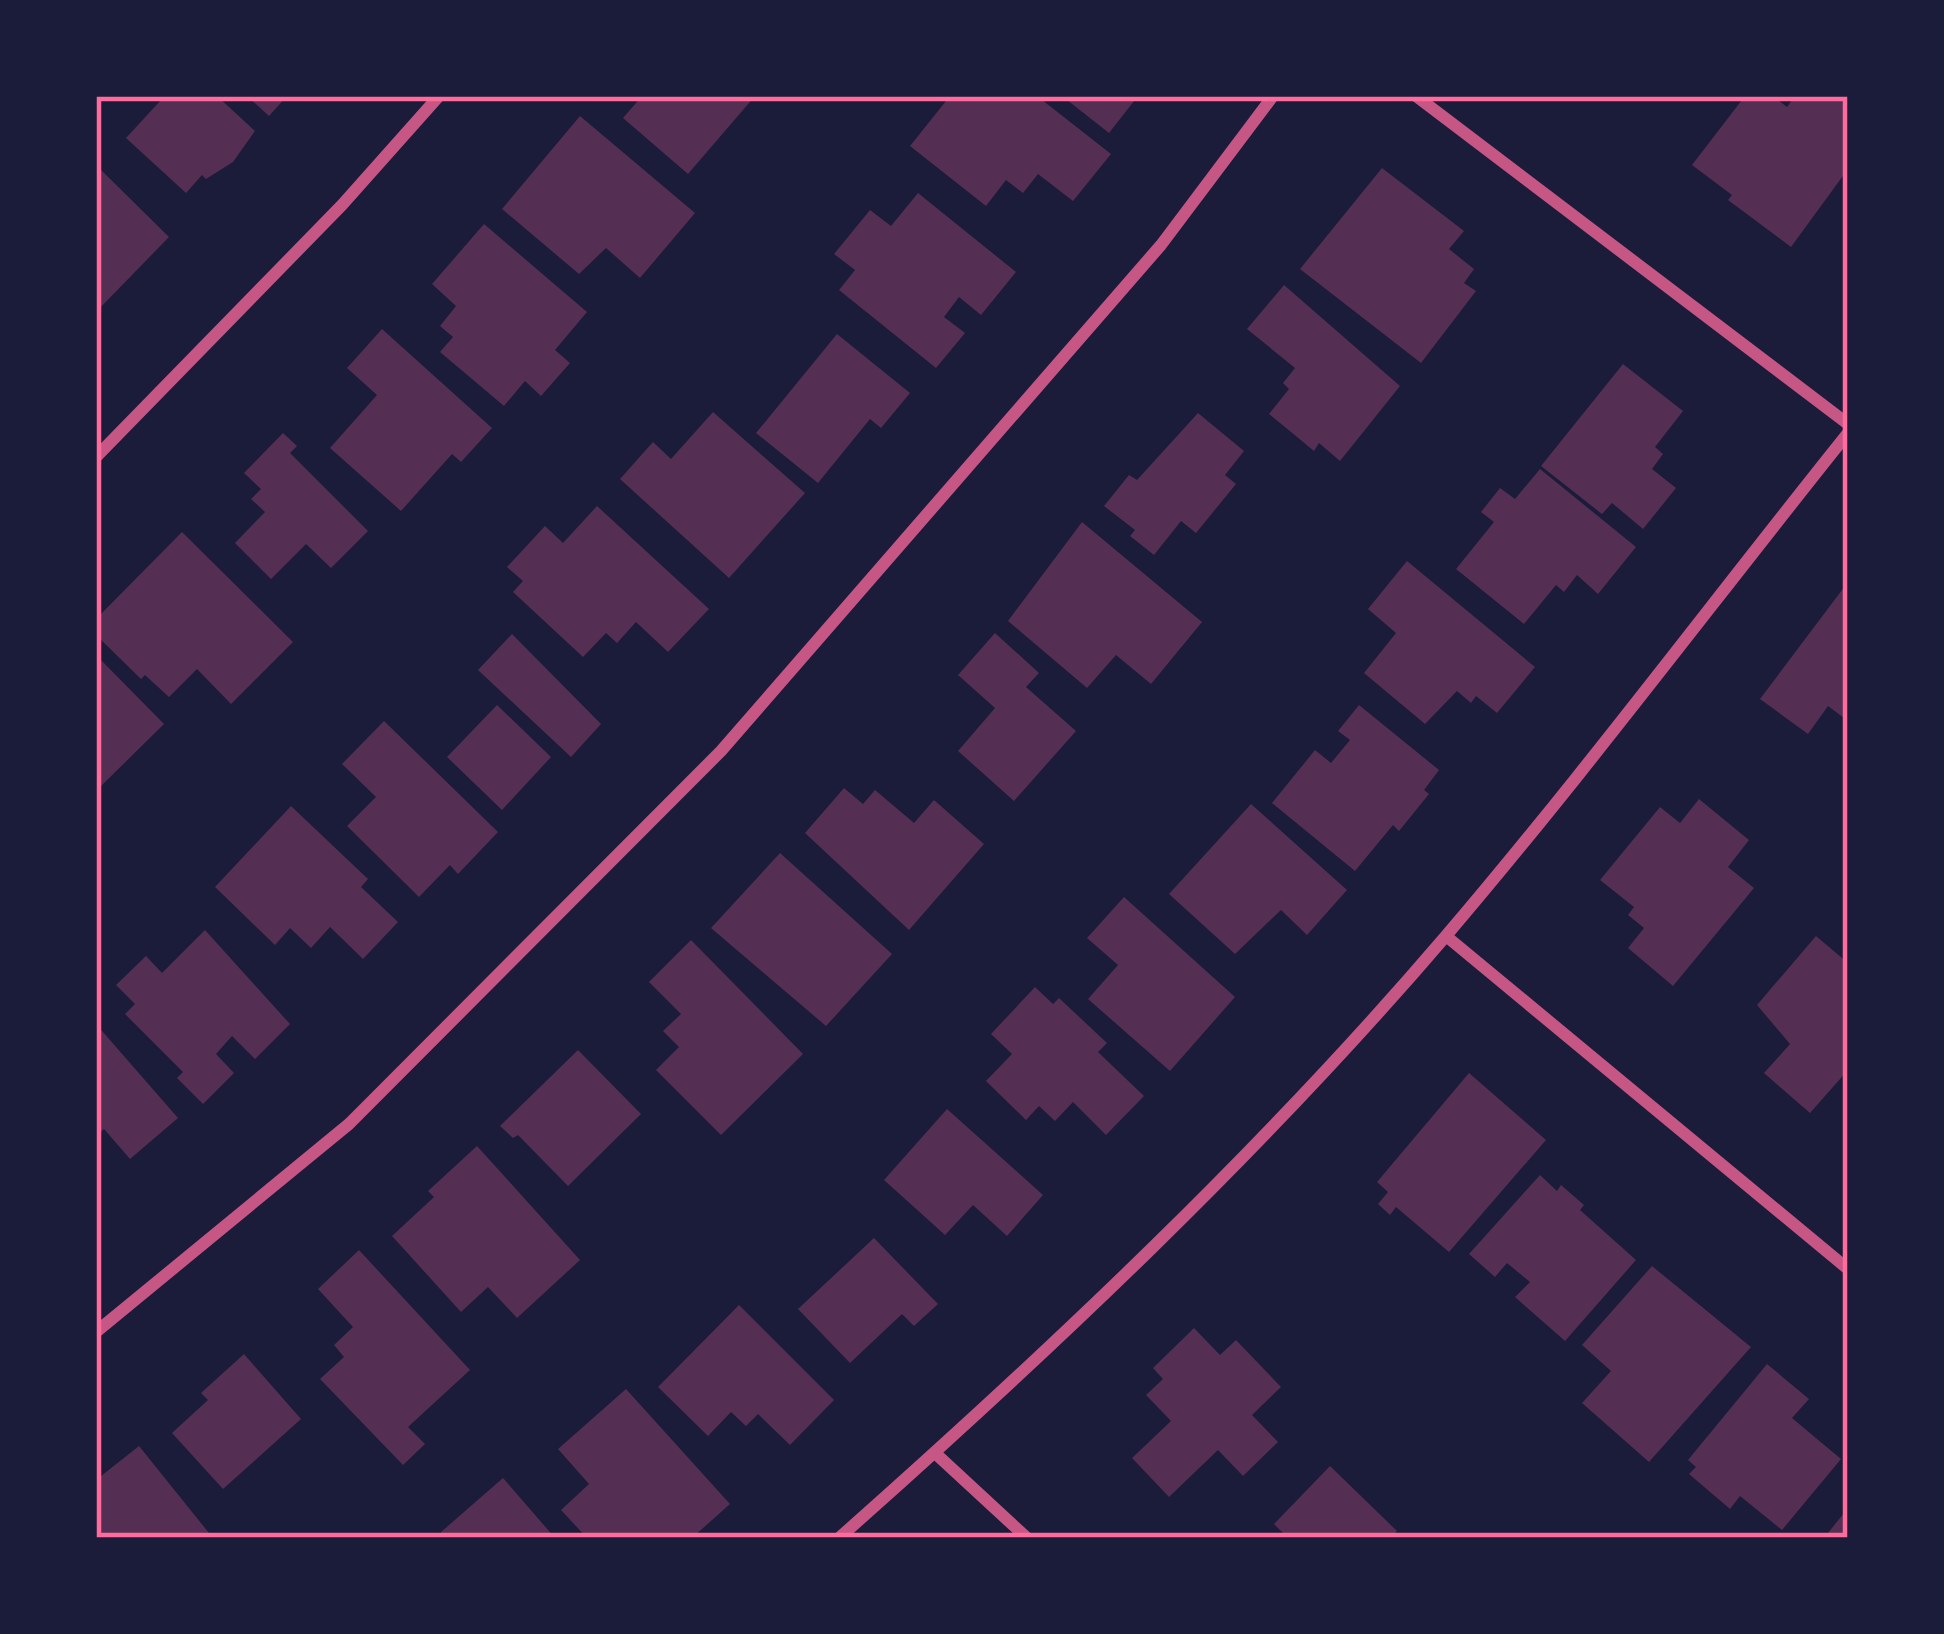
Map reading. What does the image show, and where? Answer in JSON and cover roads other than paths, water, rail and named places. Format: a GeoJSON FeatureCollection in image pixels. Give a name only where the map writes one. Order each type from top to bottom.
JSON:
{"type":"FeatureCollection","features":[{"type":"Feature","properties":{"kind":"street"},"geometry":{"type":"LineString","coordinates":[[96,457],[203,352],[439,96]]}},
{"type":"Feature","properties":{"kind":"street"},"geometry":{"type":"LineString","coordinates":[[96,1332],[349,1124],[721,751],[1161,245],[1274,96]]}},
{"type":"Feature","properties":{"kind":"street"},"geometry":{"type":"LineString","coordinates":[[839,1538],[934,1453],[1298,1101],[1446,936],[1848,428],[1416,96]]}},
{"type":"Feature","properties":{"kind":"street"},"geometry":{"type":"LineString","coordinates":[[1446,936],[1848,1269]]}},
{"type":"Feature","properties":{"kind":"street"},"geometry":{"type":"LineString","coordinates":[[934,1453],[1027,1538]]}}]}
